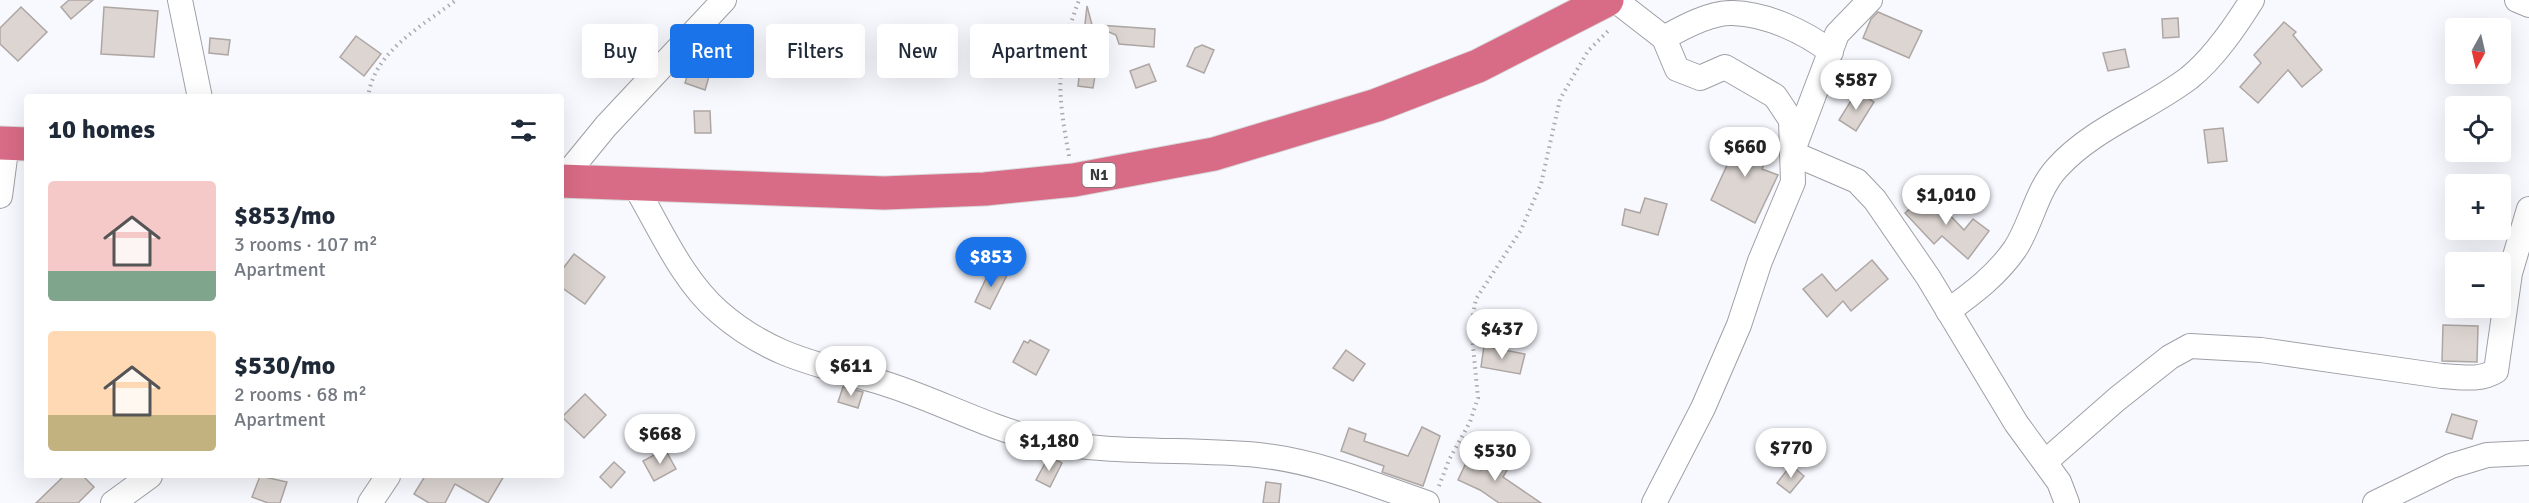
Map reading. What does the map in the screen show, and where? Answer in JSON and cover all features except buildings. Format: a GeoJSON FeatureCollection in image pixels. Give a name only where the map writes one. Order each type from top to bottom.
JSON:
{"type":"FeatureCollection","features":[{"type":"Feature","properties":{"kind":"highway","name":"N1"},"geometry":{"type":"LineString","coordinates":[[564,181],[884,194],[985,189],[1074,180],[1214,154],[1377,105],[1478,66],[1617,4]]}},
{"type":"Feature","properties":{"kind":"street"},"geometry":{"type":"LineString","coordinates":[[180,0],[199,94]]}},
{"type":"Feature","properties":{"kind":"street"},"geometry":{"type":"LineString","coordinates":[[564,177],[613,118],[724,0]]}},
{"type":"Feature","properties":{"kind":"street"},"geometry":{"type":"LineString","coordinates":[[1792,153],[1837,34],[1870,0]]}},
{"type":"Feature","properties":{"kind":"street"},"geometry":{"type":"LineString","coordinates":[[1948,311],[1987,282],[2015,248],[2046,181],[2058,166],[2088,141],[2196,72],[2238,23],[2252,0]]}},
{"type":"Feature","properties":{"kind":"street"},"geometry":{"type":"LineString","coordinates":[[2517,0],[2529,6]]}},
{"type":"Feature","properties":{"kind":"street"},"geometry":{"type":"LineString","coordinates":[[1617,4],[1664,38],[1677,69],[1700,78],[1725,67],[1774,96],[1791,120],[1793,182],[1760,261],[1739,325],[1703,408],[1654,503]]}},
{"type":"Feature","properties":{"kind":"street"},"geometry":{"type":"LineString","coordinates":[[1664,38],[1708,18],[1734,13],[1777,23],[1814,39],[1831,52]]}},
{"type":"Feature","properties":{"kind":"street"},"geometry":{"type":"LineString","coordinates":[[0,196],[11,144]]}},
{"type":"Feature","properties":{"kind":"street"},"geometry":{"type":"LineString","coordinates":[[1792,153],[1857,180],[1875,200],[1948,311],[2016,423],[2059,482],[2067,503]]}},
{"type":"Feature","properties":{"kind":"street"},"geometry":{"type":"LineString","coordinates":[[634,184],[689,278],[710,302],[743,331],[780,353],[885,384],[1036,439],[1095,446],[1258,456],[1296,461],[1432,498]]}},
{"type":"Feature","properties":{"kind":"street"},"geometry":{"type":"LineString","coordinates":[[2045,462],[2117,399],[2170,357],[2190,346],[2261,351],[2442,376],[2471,378],[2489,375],[2496,371],[2510,273],[2529,209]]}},
{"type":"Feature","properties":{"kind":"street"},"geometry":{"type":"LineString","coordinates":[[2375,503],[2451,466],[2487,455],[2529,453]]}},
{"type":"Feature","properties":{"kind":"street"},"geometry":{"type":"LineString","coordinates":[[113,503],[147,478]]}},
{"type":"Feature","properties":{"kind":"path"},"geometry":{"type":"LineString","coordinates":[[369,94],[371,84],[385,59],[407,36],[456,0]]}},
{"type":"Feature","properties":{"kind":"path"},"geometry":{"type":"LineString","coordinates":[[1074,180],[1059,98],[1061,61],[1079,0]]}},
{"type":"Feature","properties":{"kind":"path"},"geometry":{"type":"LineString","coordinates":[[1432,498],[1470,422],[1478,398],[1471,325],[1476,299],[1521,230],[1541,184],[1560,99],[1617,4]]}}]}
